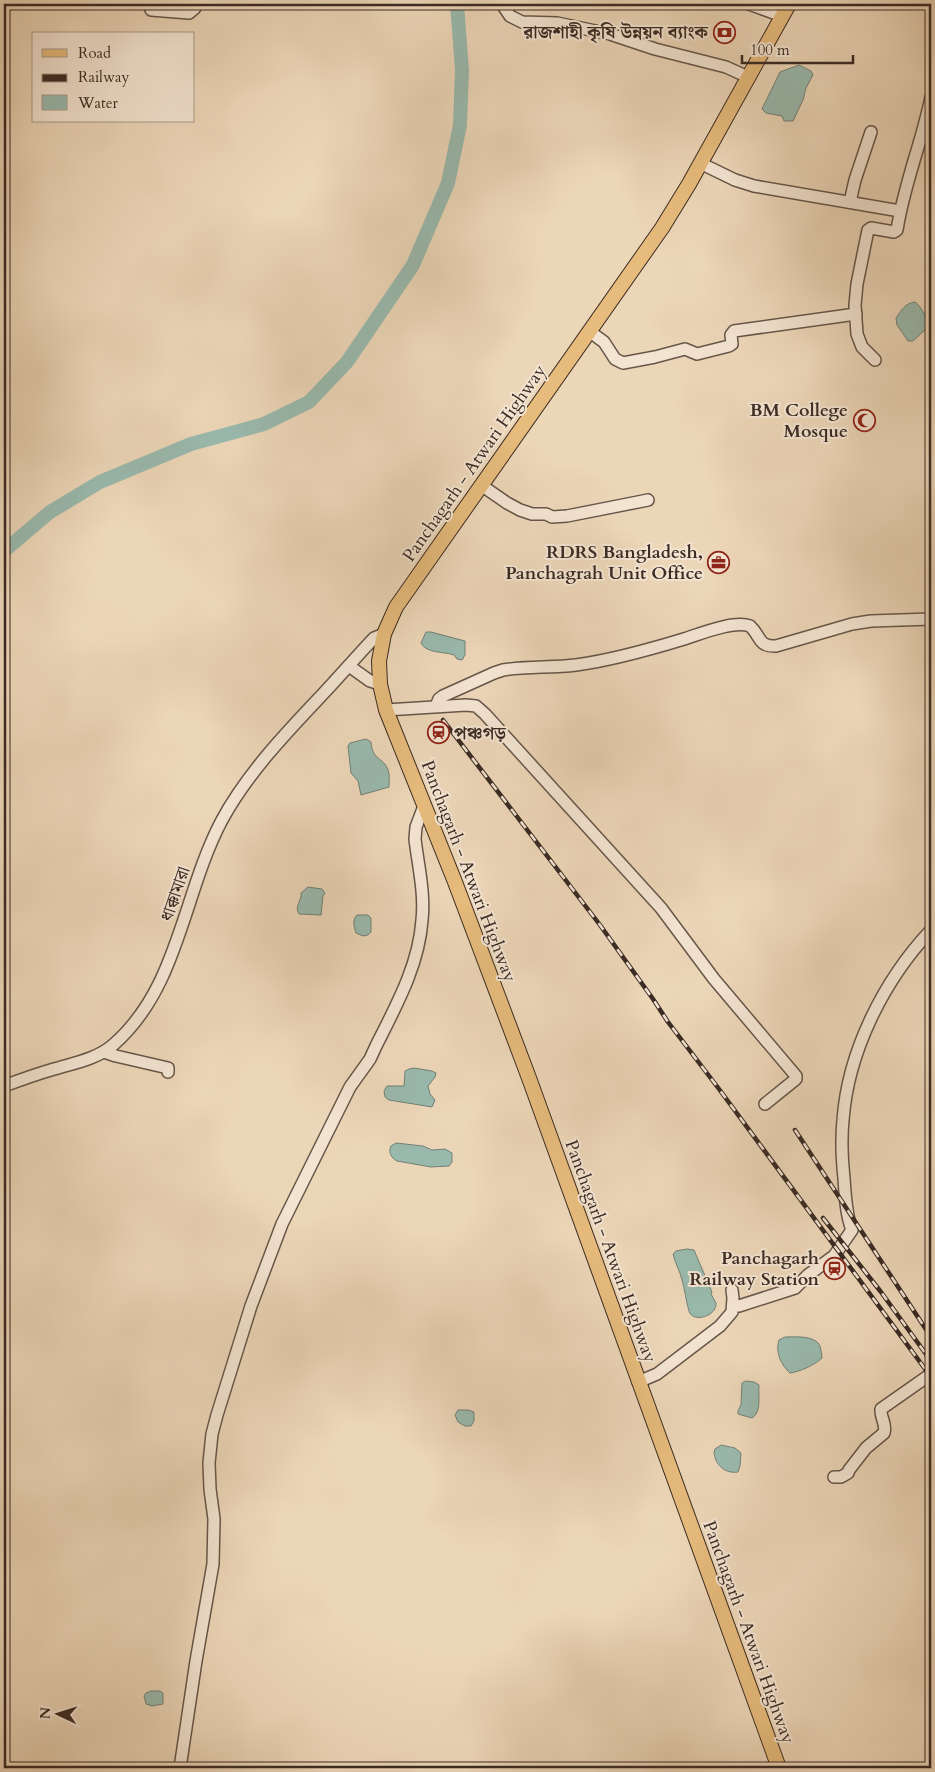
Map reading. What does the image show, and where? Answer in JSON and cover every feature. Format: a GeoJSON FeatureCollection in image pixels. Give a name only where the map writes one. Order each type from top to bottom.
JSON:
{"type":"FeatureCollection","features":[{"type":"Feature","properties":{"kind":"main road","name":"Panchagarh - Atwari Highway"},"geometry":{"type":"LineString","coordinates":[[779,1768],[529,1078],[456,882],[386,710],[380,684],[379,661],[384,634],[398,604],[662,228],[789,4]]}},
{"type":"Feature","properties":{"kind":"street"},"geometry":{"type":"LineString","coordinates":[[151,10],[189,13],[195,8],[194,4]]}},
{"type":"Feature","properties":{"kind":"street"},"geometry":{"type":"LineString","coordinates":[[502,4],[510,16],[522,22],[557,23],[610,34],[655,48],[726,66],[748,77]]}},
{"type":"Feature","properties":{"kind":"street"},"geometry":{"type":"LineString","coordinates":[[749,4],[782,16]]}},
{"type":"Feature","properties":{"kind":"street"},"geometry":{"type":"LineString","coordinates":[[875,360],[859,342],[856,314],[857,284],[868,230],[871,228],[894,232],[897,230],[900,211],[931,97]]}},
{"type":"Feature","properties":{"kind":"street"},"geometry":{"type":"LineString","coordinates":[[850,202],[855,180],[871,132]]}},
{"type":"Feature","properties":{"kind":"street"},"geometry":{"type":"LineString","coordinates":[[700,163],[744,184],[900,211]]}},
{"type":"Feature","properties":{"kind":"street"},"geometry":{"type":"LineString","coordinates":[[589,331],[604,342],[615,360],[623,363],[685,349],[702,354],[732,344],[731,335],[734,331],[856,314]]}},
{"type":"Feature","properties":{"kind":"street"},"geometry":{"type":"LineString","coordinates":[[481,485],[520,510],[532,514],[546,514],[552,517],[567,516],[648,500]]}},
{"type":"Feature","properties":{"kind":"street"},"geometry":{"type":"LineString","coordinates":[[436,706],[439,699],[443,696],[503,670],[577,665],[638,654],[733,625],[750,626],[763,644],[776,646],[852,624],[871,621],[931,619]]}},
{"type":"Feature","properties":{"kind":"street","name":"ধাক্কামারা"},"geometry":{"type":"LineString","coordinates":[[4,1086],[104,1052],[129,1029],[151,999],[159,984],[184,923],[208,849],[228,809],[259,765],[374,638],[384,634]]}},
{"type":"Feature","properties":{"kind":"street"},"geometry":{"type":"LineString","coordinates":[[349,666],[370,681],[380,684]]}},
{"type":"Feature","properties":{"kind":"street"},"geometry":{"type":"LineString","coordinates":[[386,710],[472,705],[485,714],[661,908],[714,979],[796,1076],[796,1079],[765,1104]]}},
{"type":"Feature","properties":{"kind":"street"},"geometry":{"type":"LineString","coordinates":[[180,1768],[213,1564],[214,1519],[208,1463],[217,1415],[251,1306],[282,1224],[350,1087],[373,1052],[412,970],[419,944],[423,908],[415,839],[416,828],[424,806]]}},
{"type":"Feature","properties":{"kind":"street"},"geometry":{"type":"LineString","coordinates":[[733,1306],[739,1306],[795,1288],[808,1275],[834,1256],[852,1230],[846,1199],[843,1160],[843,1120],[848,1084],[860,1046],[877,1006],[901,968],[931,930]]}},
{"type":"Feature","properties":{"kind":"street"},"geometry":{"type":"LineString","coordinates":[[104,1052],[168,1068],[168,1072]]}},
{"type":"Feature","properties":{"kind":"street"},"geometry":{"type":"LineString","coordinates":[[638,1382],[657,1374],[720,1326],[728,1318],[733,1306],[732,1290]]}},
{"type":"Feature","properties":{"kind":"street"},"geometry":{"type":"LineString","coordinates":[[834,1476],[841,1477],[848,1473],[866,1448],[884,1433],[885,1424],[880,1412],[881,1409],[931,1374]]}},
{"type":"Feature","properties":{"kind":"water"},"geometry":{"type":"Polygon","coordinates":[[[799,65],[811,71],[813,75],[793,121],[784,121],[782,116],[766,113],[762,109],[780,72],[799,65]]]}},
{"type":"Feature","properties":{"kind":"water"},"geometry":{"type":"Polygon","coordinates":[[[915,302],[924,314],[927,328],[913,341],[908,341],[897,325],[896,318],[906,306],[915,302]]]}},
{"type":"Feature","properties":{"kind":"water"},"geometry":{"type":"Polygon","coordinates":[[[426,632],[465,641],[465,655],[462,660],[457,659],[454,655],[431,651],[424,647],[421,643],[426,632]]]}},
{"type":"Feature","properties":{"kind":"water"},"geometry":{"type":"Polygon","coordinates":[[[366,739],[371,742],[374,753],[388,770],[389,787],[361,795],[358,781],[351,773],[348,746],[350,743],[366,739]]]}},
{"type":"Feature","properties":{"kind":"water"},"geometry":{"type":"Polygon","coordinates":[[[308,887],[322,889],[325,893],[321,915],[299,914],[297,908],[301,893],[308,887]]]}},
{"type":"Feature","properties":{"kind":"water"},"geometry":{"type":"Polygon","coordinates":[[[357,915],[368,915],[371,918],[371,932],[368,935],[363,936],[356,933],[354,921],[357,915]]]}},
{"type":"Feature","properties":{"kind":"water"},"geometry":{"type":"Polygon","coordinates":[[[414,1068],[436,1073],[428,1086],[430,1094],[435,1100],[432,1107],[389,1100],[385,1097],[384,1091],[387,1086],[404,1086],[405,1071],[414,1068]]]}},
{"type":"Feature","properties":{"kind":"water"},"geometry":{"type":"Polygon","coordinates":[[[396,1143],[423,1146],[432,1150],[445,1149],[452,1153],[452,1162],[449,1166],[431,1167],[397,1161],[390,1153],[391,1146],[396,1143]]]}},
{"type":"Feature","properties":{"kind":"water"},"geometry":{"type":"Polygon","coordinates":[[[694,1250],[716,1303],[713,1312],[704,1317],[695,1317],[689,1311],[673,1254],[676,1251],[694,1250]]]}},
{"type":"Feature","properties":{"kind":"water"},"geometry":{"type":"Polygon","coordinates":[[[785,1337],[804,1337],[814,1340],[820,1346],[822,1358],[807,1368],[790,1373],[778,1354],[779,1340],[785,1337]]]}},
{"type":"Feature","properties":{"kind":"water"},"geometry":{"type":"Polygon","coordinates":[[[746,1381],[759,1385],[758,1408],[752,1418],[738,1414],[741,1405],[742,1383],[746,1381]]]}},
{"type":"Feature","properties":{"kind":"water"},"geometry":{"type":"Polygon","coordinates":[[[458,1410],[474,1412],[474,1421],[471,1426],[465,1426],[458,1422],[455,1415],[458,1410]]]}},
{"type":"Feature","properties":{"kind":"water"},"geometry":{"type":"Polygon","coordinates":[[[721,1445],[735,1448],[741,1453],[738,1472],[725,1470],[716,1461],[714,1452],[721,1445]]]}},
{"type":"Feature","properties":{"kind":"water"},"geometry":{"type":"Polygon","coordinates":[[[151,1691],[163,1693],[163,1704],[152,1706],[146,1704],[144,1696],[151,1691]]]}},
{"type":"Feature","properties":{"kind":"waterway"},"geometry":{"type":"LineString","coordinates":[[4,551],[50,512],[100,482],[191,444],[264,424],[309,402],[347,362],[413,265],[448,183],[460,125],[462,70],[457,4]]}},
{"type":"Feature","properties":{"kind":"railway"},"geometry":{"type":"LineString","coordinates":[[443,720],[600,925],[668,1022],[931,1377]]}},
{"type":"Feature","properties":{"kind":"railway"},"geometry":{"type":"LineString","coordinates":[[795,1130],[931,1337]]}},
{"type":"Feature","properties":{"kind":"railway"},"geometry":{"type":"LineString","coordinates":[[823,1218],[881,1292],[931,1361]]}},
{"type":"Feature","properties":{"kind":"place","name":"রাজশাহী কৃষি উন্নয়ন ব্যাংক"},"geometry":{"type":"Point","coordinates":[724,32]}},
{"type":"Feature","properties":{"kind":"place","name":"BM College Mosque"},"geometry":{"type":"Point","coordinates":[864,420]}},
{"type":"Feature","properties":{"kind":"place","name":"RDRS Bangladesh, Panchagrah Unit Office"},"geometry":{"type":"Point","coordinates":[719,562]}},
{"type":"Feature","properties":{"kind":"place","name":"পঞ্চগড়"},"geometry":{"type":"Point","coordinates":[438,733]}},
{"type":"Feature","properties":{"kind":"place","name":"Panchagarh Railway Station"},"geometry":{"type":"Point","coordinates":[835,1268]}}]}
